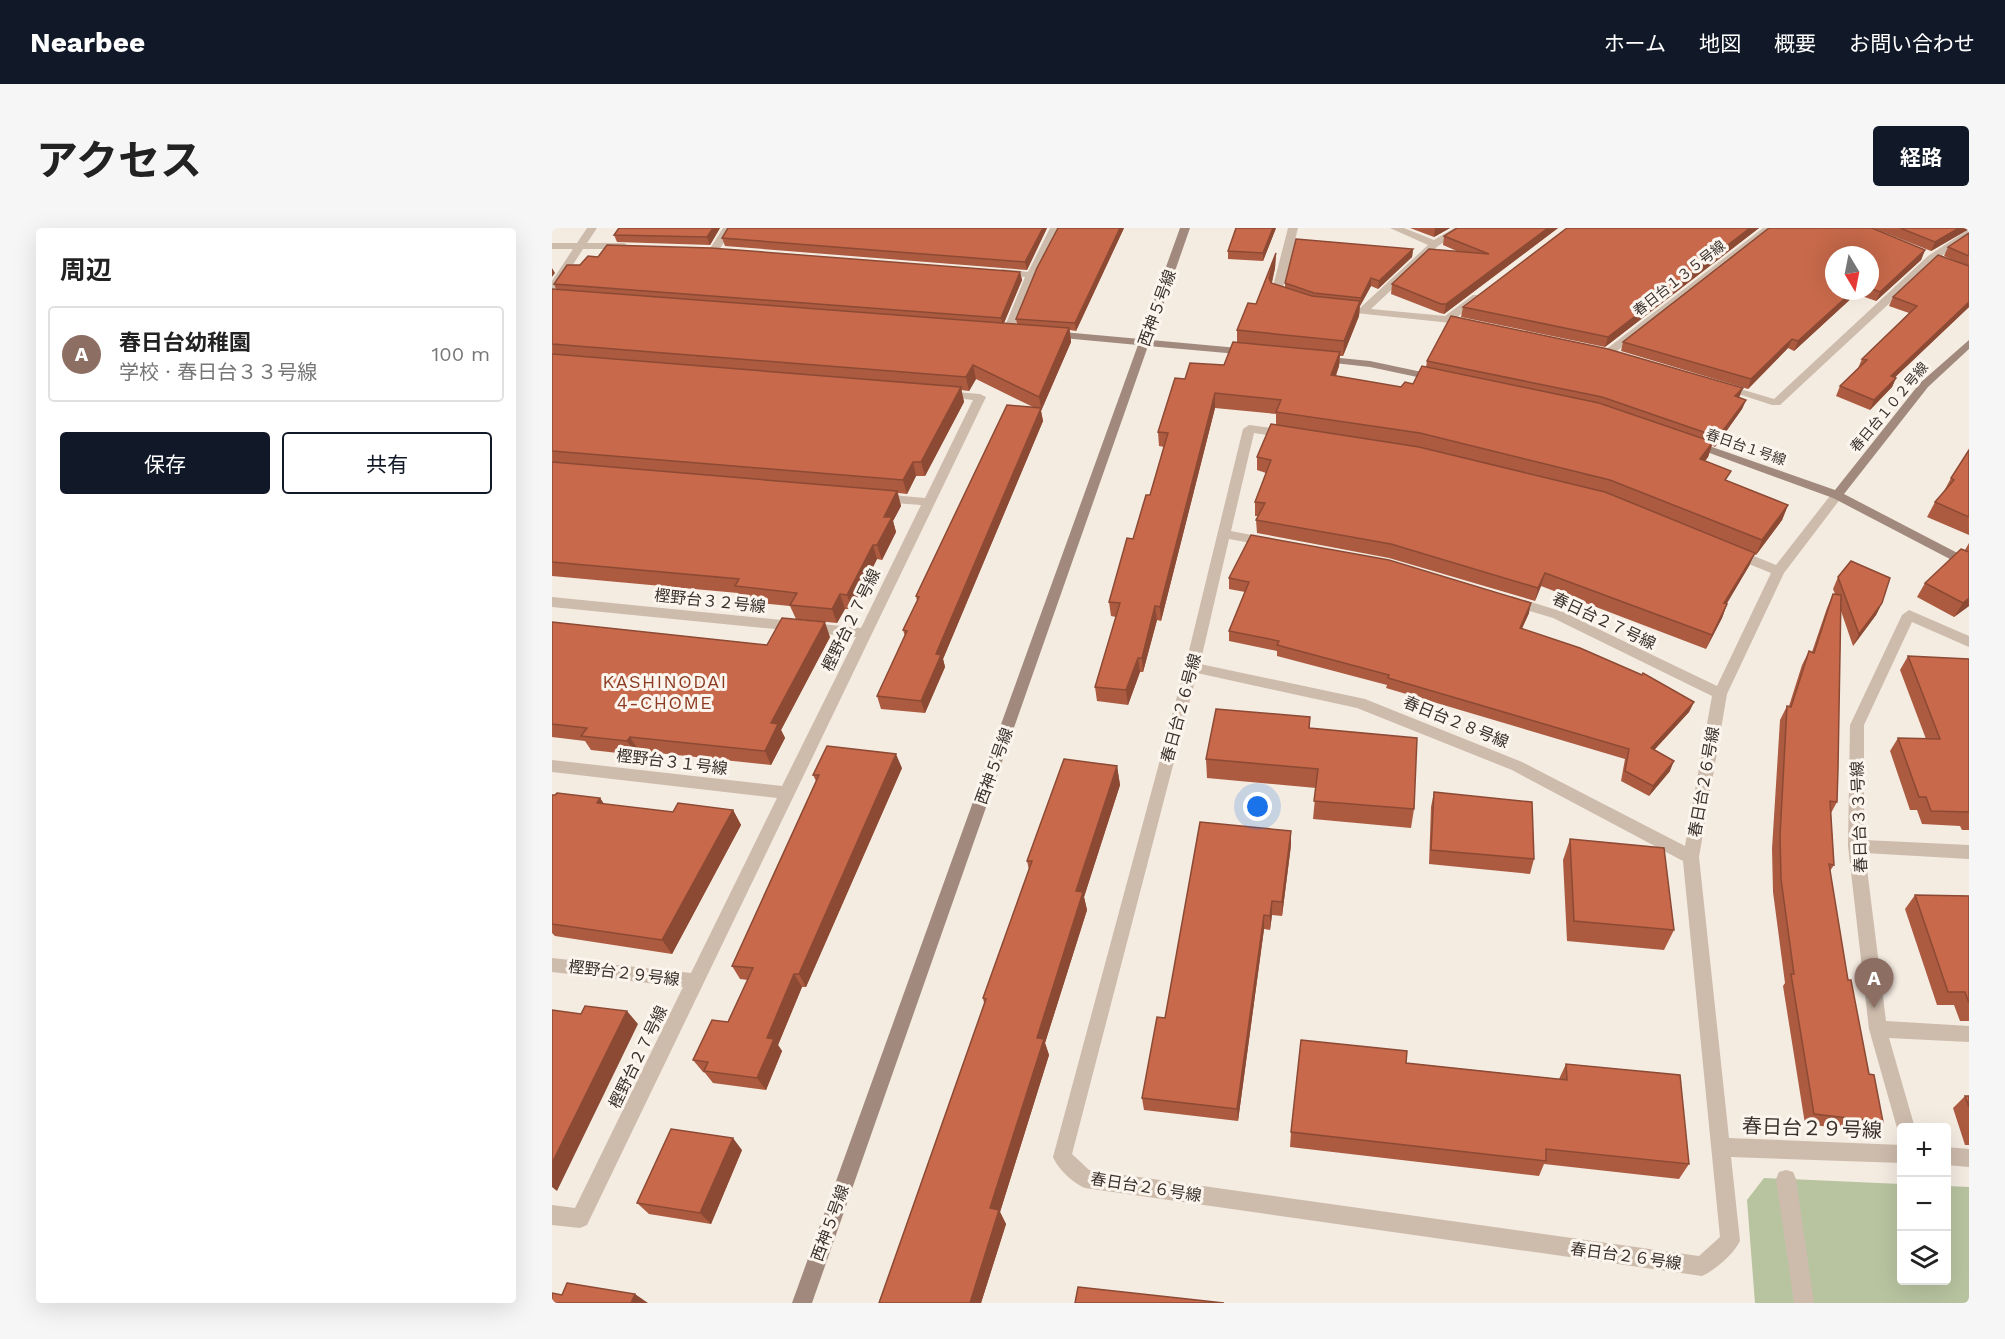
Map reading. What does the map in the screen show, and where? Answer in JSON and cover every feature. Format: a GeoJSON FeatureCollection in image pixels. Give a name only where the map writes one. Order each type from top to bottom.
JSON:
{"type":"FeatureCollection","features":[{"type":"Feature","properties":{"kind":"street"},"geometry":{"type":"LineString","coordinates":[[552,289],[592,228]]}},
{"type":"Feature","properties":{"kind":"street"},"geometry":{"type":"LineString","coordinates":[[726,251],[709,250],[728,228]]}},
{"type":"Feature","properties":{"kind":"street"},"geometry":{"type":"LineString","coordinates":[[1008,331],[1031,275],[1055,228]]}},
{"type":"Feature","properties":{"kind":"street","name":"西神５号線"},"geometry":{"type":"LineString","coordinates":[[802,1303],[1185,228]]}},
{"type":"Feature","properties":{"kind":"street"},"geometry":{"type":"LineString","coordinates":[[1293,228],[1276,294],[1294,300]]}},
{"type":"Feature","properties":{"kind":"street"},"geometry":{"type":"LineString","coordinates":[[1395,228],[1436,244]]}},
{"type":"Feature","properties":{"kind":"street"},"geometry":{"type":"LineString","coordinates":[[1363,311],[1436,244],[1461,228]]}},
{"type":"Feature","properties":{"kind":"street","name":"春日台１３５号線"},"geometry":{"type":"LineString","coordinates":[[1608,353],[1769,228]]}},
{"type":"Feature","properties":{"kind":"street"},"geometry":{"type":"LineString","coordinates":[[1709,383],[1776,403],[1932,258],[1969,232]]}},
{"type":"Feature","properties":{"kind":"street"},"geometry":{"type":"LineString","coordinates":[[552,246],[636,247]]}},
{"type":"Feature","properties":{"kind":"street"},"geometry":{"type":"LineString","coordinates":[[996,272],[1031,275]]}},
{"type":"Feature","properties":{"kind":"street"},"geometry":{"type":"LineString","coordinates":[[1447,320],[1484,291]]}},
{"type":"Feature","properties":{"kind":"street"},"geometry":{"type":"LineString","coordinates":[[1332,308],[1447,320],[1482,327]]}},
{"type":"Feature","properties":{"kind":"street"},"geometry":{"type":"LineString","coordinates":[[1042,334],[1264,354]]}},
{"type":"Feature","properties":{"kind":"street","name":"春日台１０２号線"},"geometry":{"type":"LineString","coordinates":[[1837,495],[1924,384],[1969,343]]}},
{"type":"Feature","properties":{"kind":"street"},"geometry":{"type":"LineString","coordinates":[[1311,358],[1370,364],[1450,381]]}},
{"type":"Feature","properties":{"kind":"street","name":"樫野台２７号線"},"geometry":{"type":"LineString","coordinates":[[552,1215],[580,1218],[980,397],[932,393]]}},
{"type":"Feature","properties":{"kind":"street","name":"春日台２６号線"},"geometry":{"type":"LineString","coordinates":[[1305,437],[1249,429],[1192,667],[1062,1157],[1085,1179],[1702,1266],[1730,1241],[1691,857],[1720,694],[1778,571],[1837,495]]}},
{"type":"Feature","properties":{"kind":"street","name":"春日台１号線"},"geometry":{"type":"LineString","coordinates":[[1675,438],[1837,495],[1969,565]]}},
{"type":"Feature","properties":{"kind":"street"},"geometry":{"type":"LineString","coordinates":[[870,497],[929,502]]}},
{"type":"Feature","properties":{"kind":"street"},"geometry":{"type":"LineString","coordinates":[[1224,534],[1283,545]]}},
{"type":"Feature","properties":{"kind":"street"},"geometry":{"type":"LineString","coordinates":[[1714,545],[1778,571]]}},
{"type":"Feature","properties":{"kind":"street","name":"春日台２７号線"},"geometry":{"type":"LineString","coordinates":[[1502,598],[1558,615],[1720,694]]}},
{"type":"Feature","properties":{"kind":"street","name":"樫野台３２号線"},"geometry":{"type":"LineString","coordinates":[[552,602],[865,633]]}},
{"type":"Feature","properties":{"kind":"street","name":"春日台３３号線"},"geometry":{"type":"LineString","coordinates":[[1904,1123],[1878,1029],[1856,846],[1857,725],[1909,615],[1969,642]]}},
{"type":"Feature","properties":{"kind":"street","name":"春日台２８号線"},"geometry":{"type":"LineString","coordinates":[[1192,667],[1360,703],[1517,766],[1691,857]]}},
{"type":"Feature","properties":{"kind":"street","name":"樫野台３１号線"},"geometry":{"type":"LineString","coordinates":[[552,766],[787,793]]}},
{"type":"Feature","properties":{"kind":"street"},"geometry":{"type":"LineString","coordinates":[[1856,846],[1969,852]]}},
{"type":"Feature","properties":{"kind":"street","name":"樫野台２９号線"},"geometry":{"type":"LineString","coordinates":[[552,965],[695,981]]}},
{"type":"Feature","properties":{"kind":"street"},"geometry":{"type":"LineString","coordinates":[[1878,1029],[1969,1034]]}},
{"type":"Feature","properties":{"kind":"street","name":"春日台２９号線"},"geometry":{"type":"LineString","coordinates":[[1720,1147],[1897,1154]]}},
{"type":"Feature","properties":{"kind":"street"},"geometry":{"type":"LineString","coordinates":[[1951,1156],[1969,1158]]}},
{"type":"Feature","properties":{"kind":"street"},"geometry":{"type":"LineString","coordinates":[[1786,1179],[1804,1303]]}},
{"type":"Feature","properties":{"kind":"green space"},"geometry":{"type":"Polygon","coordinates":[[[1764,1178],[1897,1184],[1897,1285],[1951,1285],[1951,1186],[1969,1187],[1969,1303],[1755,1303],[1747,1200],[1764,1178]]]}},
{"type":"Feature","properties":{"kind":"building"},"geometry":{"type":"Polygon","coordinates":[[[619,228],[713,228],[707,237],[614,235],[619,228]]]}},
{"type":"Feature","properties":{"kind":"building"},"geometry":{"type":"Polygon","coordinates":[[[728,228],[1043,228],[1025,262],[722,238],[728,228]]]}},
{"type":"Feature","properties":{"kind":"building"},"geometry":{"type":"Polygon","coordinates":[[[1058,228],[1120,228],[1075,323],[1016,319],[1037,268],[1058,228]]]}},
{"type":"Feature","properties":{"kind":"building"},"geometry":{"type":"Polygon","coordinates":[[[1236,228],[1273,228],[1263,253],[1228,251],[1236,228]]]}},
{"type":"Feature","properties":{"kind":"building"},"geometry":{"type":"Polygon","coordinates":[[[1457,228],[1548,228],[1446,304],[1392,284],[1429,249],[1489,254],[1444,236],[1457,228]]]}},
{"type":"Feature","properties":{"kind":"building"},"geometry":{"type":"Polygon","coordinates":[[[1567,228],[1750,228],[1608,337],[1463,307],[1567,228]]]}},
{"type":"Feature","properties":{"kind":"building"},"geometry":{"type":"Polygon","coordinates":[[[1769,228],[1872,228],[1925,250],[1880,292],[1879,246],[1825,246],[1825,300],[1843,300],[1798,341],[1792,339],[1751,379],[1623,342],[1769,228]]]}},
{"type":"Feature","properties":{"kind":"building"},"geometry":{"type":"Polygon","coordinates":[[[1900,228],[1959,228],[1935,242],[1900,228]]]}},
{"type":"Feature","properties":{"kind":"building"},"geometry":{"type":"Polygon","coordinates":[[[1969,233],[1969,256],[1948,247],[1969,233]]]}},
{"type":"Feature","properties":{"kind":"building"},"geometry":{"type":"Polygon","coordinates":[[[1296,239],[1413,249],[1379,281],[1371,278],[1361,298],[1314,293],[1285,283],[1296,239]]]}},
{"type":"Feature","properties":{"kind":"building"},"geometry":{"type":"Polygon","coordinates":[[[607,245],[711,248],[1020,272],[1001,318],[554,284],[567,265],[580,265],[588,256],[598,257],[607,245]]]}},
{"type":"Feature","properties":{"kind":"building"},"geometry":{"type":"Polygon","coordinates":[[[1276,253],[1269,278],[1271,283],[1312,296],[1360,301],[1344,341],[1237,330],[1248,303],[1256,304],[1276,253]]]}},
{"type":"Feature","properties":{"kind":"building"},"geometry":{"type":"Polygon","coordinates":[[[1938,255],[1969,266],[1969,302],[1891,376],[1896,378],[1874,400],[1840,386],[1867,360],[1862,359],[1917,306],[1893,297],[1938,255]]]}},
{"type":"Feature","properties":{"kind":"building"},"geometry":{"type":"Polygon","coordinates":[[[552,289],[1069,328],[1039,397],[973,365],[966,377],[552,344],[552,289]]]}},
{"type":"Feature","properties":{"kind":"building"},"geometry":{"type":"Polygon","coordinates":[[[1451,316],[1608,349],[1743,388],[1735,396],[1746,400],[1718,437],[1602,397],[1427,361],[1451,316]]]}},
{"type":"Feature","properties":{"kind":"building"},"geometry":{"type":"Polygon","coordinates":[[[1233,342],[1340,352],[1331,375],[1401,387],[1405,382],[1413,384],[1422,366],[1599,403],[1713,442],[1700,459],[1731,471],[1725,480],[1788,505],[1762,540],[1610,480],[1420,433],[1276,412],[1281,400],[1215,393],[1160,607],[1155,606],[1142,658],[1138,658],[1126,690],[1095,687],[1120,603],[1109,602],[1127,538],[1133,539],[1146,495],[1150,495],[1168,433],[1158,432],[1175,378],[1185,379],[1190,363],[1224,365],[1233,342]]]}},
{"type":"Feature","properties":{"kind":"building"},"geometry":{"type":"Polygon","coordinates":[[[552,354],[961,387],[921,462],[913,462],[903,480],[552,451],[552,354]]]}},
{"type":"Feature","properties":{"kind":"building"},"geometry":{"type":"Polygon","coordinates":[[[1007,405],[1041,408],[936,654],[941,655],[921,701],[877,696],[907,631],[903,630],[919,597],[916,596],[1007,405]]]}},
{"type":"Feature","properties":{"kind":"building"},"geometry":{"type":"Polygon","coordinates":[[[1271,424],[1419,447],[1605,492],[1755,553],[1724,603],[1727,604],[1712,635],[1545,573],[1538,588],[1391,544],[1256,520],[1265,503],[1255,502],[1271,460],[1257,457],[1271,424]]]}},
{"type":"Feature","properties":{"kind":"building"},"geometry":{"type":"Polygon","coordinates":[[[1969,450],[1969,517],[1935,502],[1954,480],[1951,478],[1969,450]]]}},
{"type":"Feature","properties":{"kind":"building"},"geometry":{"type":"Polygon","coordinates":[[[552,462],[897,491],[884,517],[892,517],[877,545],[873,545],[847,595],[840,594],[832,609],[790,605],[797,593],[735,586],[739,579],[552,562],[552,462]]]}},
{"type":"Feature","properties":{"kind":"building"},"geometry":{"type":"Polygon","coordinates":[[[1251,535],[1389,560],[1531,603],[1520,628],[1580,648],[1642,675],[1643,673],[1694,702],[1651,748],[1674,761],[1653,786],[1625,771],[1629,749],[1388,678],[1389,675],[1277,645],[1279,641],[1229,631],[1249,582],[1229,578],[1251,535]]]}},
{"type":"Feature","properties":{"kind":"building"},"geometry":{"type":"Polygon","coordinates":[[[1961,549],[1969,552],[1969,598],[1963,603],[1925,583],[1961,549]]]}},
{"type":"Feature","properties":{"kind":"building"},"geometry":{"type":"Polygon","coordinates":[[[1851,561],[1890,578],[1882,603],[1859,634],[1838,577],[1851,561]]]}},
{"type":"Feature","properties":{"kind":"building"},"geometry":{"type":"Polygon","coordinates":[[[1833,594],[1841,595],[1837,802],[1830,801],[1834,865],[1829,864],[1848,980],[1851,980],[1869,1074],[1874,1075],[1883,1122],[1814,1114],[1791,974],[1794,974],[1781,879],[1780,836],[1787,706],[1791,707],[1809,651],[1814,653],[1833,594]]]}},
{"type":"Feature","properties":{"kind":"building"},"geometry":{"type":"Polygon","coordinates":[[[782,618],[825,622],[771,723],[778,724],[765,751],[630,737],[627,741],[581,736],[587,728],[552,724],[552,622],[767,645],[782,618]]]}},
{"type":"Feature","properties":{"kind":"building"},"geometry":{"type":"Polygon","coordinates":[[[1908,656],[1969,659],[1969,812],[1931,811],[1926,797],[1919,797],[1898,738],[1940,739],[1908,656]]]}},
{"type":"Feature","properties":{"kind":"building"},"geometry":{"type":"Polygon","coordinates":[[[1216,709],[1310,717],[1309,728],[1417,738],[1414,809],[1314,801],[1318,769],[1206,759],[1216,709]]]}},
{"type":"Feature","properties":{"kind":"building"},"geometry":{"type":"Polygon","coordinates":[[[827,746],[896,754],[799,974],[794,974],[767,1038],[774,1039],[757,1078],[704,1071],[708,1062],[693,1060],[712,1020],[728,1022],[753,968],[732,966],[819,775],[813,775],[827,746]]]}},
{"type":"Feature","properties":{"kind":"building"},"geometry":{"type":"Polygon","coordinates":[[[1064,759],[1117,766],[1076,891],[1083,892],[1037,1038],[1044,1039],[990,1208],[999,1210],[970,1303],[879,1303],[986,999],[983,998],[1032,861],[1027,861],[1064,759]]]}},
{"type":"Feature","properties":{"kind":"building"},"geometry":{"type":"Polygon","coordinates":[[[1434,792],[1532,802],[1534,859],[1431,850],[1434,792]]]}},
{"type":"Feature","properties":{"kind":"building"},"geometry":{"type":"Polygon","coordinates":[[[557,793],[600,798],[597,803],[673,812],[678,803],[733,810],[662,940],[552,924],[552,795],[557,793]]]}},
{"type":"Feature","properties":{"kind":"building"},"geometry":{"type":"Polygon","coordinates":[[[1200,822],[1291,831],[1282,902],[1272,901],[1270,916],[1264,915],[1237,1109],[1142,1098],[1157,1017],[1165,1018],[1200,822]]]}},
{"type":"Feature","properties":{"kind":"building"},"geometry":{"type":"Polygon","coordinates":[[[1570,839],[1664,848],[1674,930],[1574,921],[1570,839]]]}},
{"type":"Feature","properties":{"kind":"building"},"geometry":{"type":"Polygon","coordinates":[[[1915,895],[1969,896],[1969,1003],[1965,992],[1948,992],[1915,895]]]}},
{"type":"Feature","properties":{"kind":"building"},"geometry":{"type":"Polygon","coordinates":[[[585,1006],[627,1011],[552,1163],[552,1010],[581,1014],[585,1006]]]}},
{"type":"Feature","properties":{"kind":"building"},"geometry":{"type":"Polygon","coordinates":[[[1301,1040],[1407,1051],[1406,1063],[1567,1080],[1566,1064],[1680,1075],[1689,1164],[1546,1149],[1546,1161],[1291,1132],[1301,1040]]]}},
{"type":"Feature","properties":{"kind":"building"},"geometry":{"type":"Polygon","coordinates":[[[671,1129],[733,1138],[700,1213],[637,1203],[671,1129]]]}},
{"type":"Feature","properties":{"kind":"building"},"geometry":{"type":"Polygon","coordinates":[[[567,1283],[635,1294],[631,1303],[552,1303],[552,1293],[562,1295],[567,1283]]]}},
{"type":"Feature","properties":{"kind":"building"},"geometry":{"type":"Polygon","coordinates":[[[1078,1287],[1224,1303],[1075,1303],[1078,1287]]]}},
{"type":"Feature","properties":{"kind":"place","name":"春日台幼稚園"},"geometry":{"type":"Point","coordinates":[1874,1008]}},
{"type":"Feature","properties":{"kind":"district","name":"KASHINODAI 4-CHOME"},"geometry":{"type":"Point","coordinates":[665,691]}}]}
